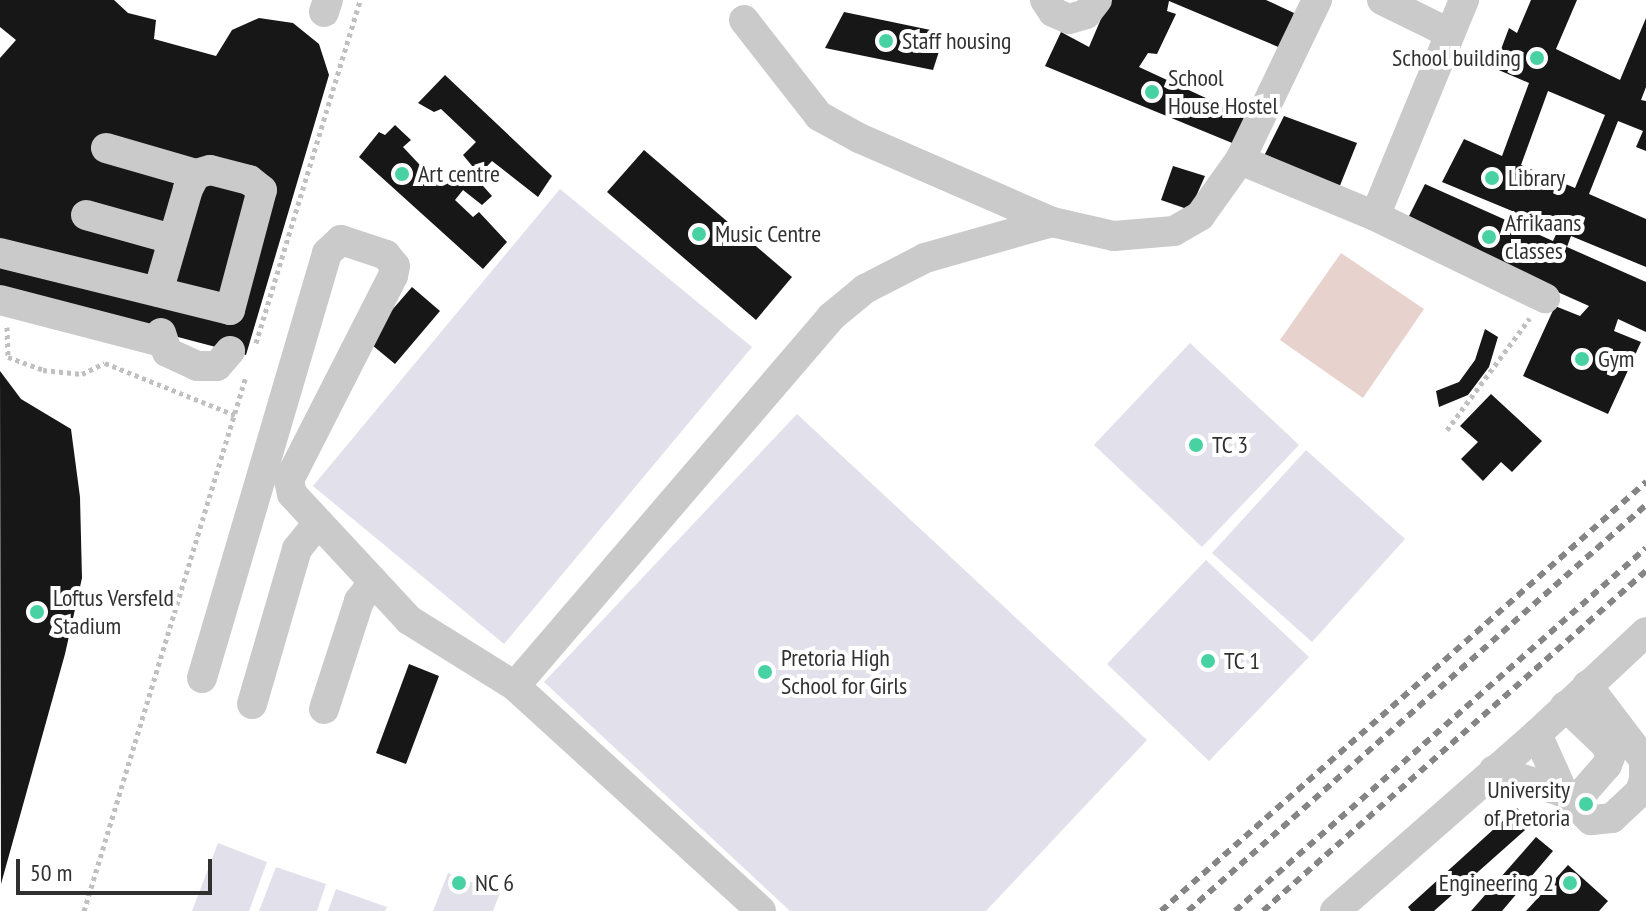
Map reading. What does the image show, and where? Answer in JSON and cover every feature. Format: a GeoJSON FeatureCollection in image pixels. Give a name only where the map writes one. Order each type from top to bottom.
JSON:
{"type":"FeatureCollection","features":[{"type":"Feature","properties":{"kind":"street"},"geometry":{"type":"LineString","coordinates":[[1045,0],[1053,12],[1069,19],[1086,14],[1097,0]]}},
{"type":"Feature","properties":{"kind":"street"},"geometry":{"type":"LineString","coordinates":[[744,20],[819,116],[859,138],[1052,222],[1100,235],[1174,231],[1200,216],[1240,160],[1317,0]]}},
{"type":"Feature","properties":{"kind":"street"},"geometry":{"type":"LineString","coordinates":[[1382,0],[1449,33]]}},
{"type":"Feature","properties":{"kind":"street"},"geometry":{"type":"LineString","coordinates":[[1387,222],[1449,33],[1464,0]]}},
{"type":"Feature","properties":{"kind":"street"},"geometry":{"type":"LineString","coordinates":[[0,253],[230,310],[262,190],[249,180],[210,170],[196,174],[106,148]]}},
{"type":"Feature","properties":{"kind":"street"},"geometry":{"type":"LineString","coordinates":[[1240,160],[1387,222],[1545,298]]}},
{"type":"Feature","properties":{"kind":"street"},"geometry":{"type":"LineString","coordinates":[[158,292],[172,239],[196,174]]}},
{"type":"Feature","properties":{"kind":"street"},"geometry":{"type":"LineString","coordinates":[[86,215],[172,239]]}},
{"type":"Feature","properties":{"kind":"street"},"geometry":{"type":"LineString","coordinates":[[515,686],[831,317],[865,289],[925,258],[1052,222]]}},
{"type":"Feature","properties":{"kind":"street"},"geometry":{"type":"LineString","coordinates":[[202,678],[327,253],[341,240],[386,255],[395,266],[389,284],[289,480],[292,494],[420,630],[515,686],[761,911]]}},
{"type":"Feature","properties":{"kind":"street"},"geometry":{"type":"LineString","coordinates":[[3,301],[161,337],[174,357],[197,366],[217,366],[244,359]]}},
{"type":"Feature","properties":{"kind":"street"},"geometry":{"type":"LineString","coordinates":[[252,704],[297,549],[318,523]]}},
{"type":"Feature","properties":{"kind":"street"},"geometry":{"type":"LineString","coordinates":[[324,709],[359,601],[374,582]]}},
{"type":"Feature","properties":{"kind":"street"},"geometry":{"type":"LineString","coordinates":[[1335,911],[1537,734],[1646,632]]}},
{"type":"Feature","properties":{"kind":"street"},"geometry":{"type":"LineString","coordinates":[[1568,798],[1607,765],[1610,757],[1607,746],[1576,696]]}},
{"type":"Feature","properties":{"kind":"street"},"geometry":{"type":"LineString","coordinates":[[1537,734],[1568,798],[1591,820],[1612,818],[1640,792],[1644,780],[1644,760],[1576,696]]}},
{"type":"Feature","properties":{"kind":"street"},"geometry":{"type":"LineString","coordinates":[[1494,770],[1568,798]]}},
{"type":"Feature","properties":{"kind":"path"},"geometry":{"type":"LineString","coordinates":[[84,911],[235,415],[244,359],[360,0]]}},
{"type":"Feature","properties":{"kind":"path"},"geometry":{"type":"LineString","coordinates":[[1447,430],[1545,298]]}},
{"type":"Feature","properties":{"kind":"path"},"geometry":{"type":"LineString","coordinates":[[3,301],[8,357],[43,370],[82,374],[105,363],[235,415]]}},
{"type":"Feature","properties":{"kind":"shaded area"},"geometry":{"type":"Polygon","coordinates":[[[560,189],[752,347],[504,644],[313,486],[560,189]]]}},
{"type":"Feature","properties":{"kind":"shaded area"},"geometry":{"type":"Polygon","coordinates":[[[1341,253],[1424,309],[1363,398],[1280,340],[1341,253]]]}},
{"type":"Feature","properties":{"kind":"shaded area","name":"TC 3"},"geometry":{"type":"Polygon","coordinates":[[[1190,343],[1299,445],[1202,547],[1094,445],[1190,343]]]}},
{"type":"Feature","properties":{"kind":"shaded area"},"geometry":{"type":"Polygon","coordinates":[[[797,414],[1147,740],[986,911],[790,911],[544,682],[797,414]]]}},
{"type":"Feature","properties":{"kind":"shaded area"},"geometry":{"type":"Polygon","coordinates":[[[1306,450],[1405,539],[1312,642],[1212,553],[1306,450]]]}},
{"type":"Feature","properties":{"kind":"shaded area","name":"TC 1"},"geometry":{"type":"Polygon","coordinates":[[[1206,560],[1309,657],[1209,761],[1107,664],[1206,560]]]}},
{"type":"Feature","properties":{"kind":"shaded area"},"geometry":{"type":"Polygon","coordinates":[[[218,843],[267,862],[249,911],[192,911],[218,843]]]}},
{"type":"Feature","properties":{"kind":"shaded area"},"geometry":{"type":"Polygon","coordinates":[[[276,867],[326,884],[317,911],[259,911],[276,867]]]}},
{"type":"Feature","properties":{"kind":"shaded area","name":"NC 6"},"geometry":{"type":"Polygon","coordinates":[[[448,873],[500,893],[493,911],[433,911],[448,873]]]}},
{"type":"Feature","properties":{"kind":"shaded area"},"geometry":{"type":"Polygon","coordinates":[[[336,889],[387,907],[385,911],[328,911],[336,889]]]}},
{"type":"Feature","properties":{"kind":"building"},"geometry":{"type":"Polygon","coordinates":[[[0,0],[114,0],[128,13],[156,20],[154,39],[216,56],[232,30],[259,18],[293,23],[319,44],[329,75],[246,355],[0,290],[0,58],[16,40],[0,27],[0,0]]]}},
{"type":"Feature","properties":{"kind":"building","name":"School House Hostel"},"geometry":{"type":"Polygon","coordinates":[[[1109,0],[1266,0],[1294,13],[1283,49],[1169,1],[1167,11],[1176,14],[1157,54],[1148,53],[1139,67],[1249,118],[1237,145],[1045,66],[1061,32],[1089,47],[1109,0]]]}},
{"type":"Feature","properties":{"kind":"building"},"geometry":{"type":"Polygon","coordinates":[[[1531,0],[1577,0],[1556,49],[1620,80],[1646,18],[1646,87],[1641,100],[1646,101],[1646,151],[1636,147],[1643,131],[1618,121],[1589,194],[1646,219],[1646,267],[1571,236],[1567,247],[1646,282],[1646,332],[1618,319],[1614,331],[1641,342],[1608,414],[1523,376],[1555,306],[1580,316],[1589,306],[1405,224],[1425,184],[1553,241],[1558,230],[1442,182],[1464,139],[1502,156],[1529,83],[1494,68],[1509,28],[1517,33],[1531,0]],[[1548,91],[1521,165],[1575,188],[1605,115],[1548,91]]]}},
{"type":"Feature","properties":{"kind":"building","name":"Staff housing"},"geometry":{"type":"Polygon","coordinates":[[[844,12],[945,33],[933,70],[825,48],[844,12]]]}},
{"type":"Feature","properties":{"kind":"building","name":"Art centre"},"geometry":{"type":"Polygon","coordinates":[[[445,75],[552,176],[538,197],[492,161],[476,178],[492,196],[482,205],[463,190],[455,200],[473,217],[479,212],[507,242],[483,269],[359,157],[379,132],[385,135],[395,125],[411,140],[403,147],[434,180],[444,171],[461,183],[473,167],[463,155],[476,142],[441,109],[434,112],[418,103],[445,75]]]}},
{"type":"Feature","properties":{"kind":"building"},"geometry":{"type":"Polygon","coordinates":[[[1284,116],[1357,143],[1337,193],[1264,156],[1284,116]]]}},
{"type":"Feature","properties":{"kind":"building","name":"Music Centre"},"geometry":{"type":"Polygon","coordinates":[[[644,150],[792,277],[756,320],[607,192],[644,150]]]}},
{"type":"Feature","properties":{"kind":"building"},"geometry":{"type":"Polygon","coordinates":[[[1173,166],[1205,176],[1190,210],[1161,200],[1173,166]]]}},
{"type":"Feature","properties":{"kind":"building"},"geometry":{"type":"Polygon","coordinates":[[[412,287],[440,311],[395,364],[366,340],[412,287]]]}},
{"type":"Feature","properties":{"kind":"building"},"geometry":{"type":"Polygon","coordinates":[[[1485,329],[1498,337],[1489,367],[1468,395],[1439,407],[1436,391],[1459,382],[1475,360],[1485,329]]]}},
{"type":"Feature","properties":{"kind":"building","name":"Loftus Versfeld Stadium"},"geometry":{"type":"Polygon","coordinates":[[[0,371],[21,399],[71,429],[80,497],[82,578],[65,654],[1,884],[0,371]]]}},
{"type":"Feature","properties":{"kind":"building"},"geometry":{"type":"Polygon","coordinates":[[[1491,394],[1542,441],[1512,472],[1501,462],[1483,481],[1461,459],[1478,442],[1460,426],[1491,394]]]}},
{"type":"Feature","properties":{"kind":"building"},"geometry":{"type":"Polygon","coordinates":[[[409,664],[439,676],[406,764],[376,753],[409,664]]]}},
{"type":"Feature","properties":{"kind":"building"},"geometry":{"type":"Polygon","coordinates":[[[1517,808],[1532,824],[1434,911],[1411,911],[1408,907],[1517,808]]]}},
{"type":"Feature","properties":{"kind":"building"},"geometry":{"type":"Polygon","coordinates":[[[1536,837],[1553,851],[1502,911],[1471,911],[1536,837]]]}},
{"type":"Feature","properties":{"kind":"building","name":"Engineering 2"},"geometry":{"type":"Polygon","coordinates":[[[1568,865],[1608,901],[1599,911],[1526,911],[1568,865]]]}},
{"type":"Feature","properties":{"kind":"railway"},"geometry":{"type":"LineString","coordinates":[[1161,911],[1646,482]]}},
{"type":"Feature","properties":{"kind":"railway"},"geometry":{"type":"LineString","coordinates":[[1188,911],[1646,505]]}},
{"type":"Feature","properties":{"kind":"railway"},"geometry":{"type":"LineString","coordinates":[[1235,911],[1646,548]]}},
{"type":"Feature","properties":{"kind":"railway"},"geometry":{"type":"LineString","coordinates":[[1263,911],[1646,571]]}},
{"type":"Feature","properties":{"kind":"place","name":"Staff housing"},"geometry":{"type":"Point","coordinates":[886,41]}},
{"type":"Feature","properties":{"kind":"place","name":"School building"},"geometry":{"type":"Point","coordinates":[1537,58]}},
{"type":"Feature","properties":{"kind":"place","name":"School House Hostel"},"geometry":{"type":"Point","coordinates":[1152,92]}},
{"type":"Feature","properties":{"kind":"place","name":"Art centre"},"geometry":{"type":"Point","coordinates":[402,174]}},
{"type":"Feature","properties":{"kind":"place","name":"Library"},"geometry":{"type":"Point","coordinates":[1492,178]}},
{"type":"Feature","properties":{"kind":"place","name":"Music Centre"},"geometry":{"type":"Point","coordinates":[699,234]}},
{"type":"Feature","properties":{"kind":"place","name":"Afrikaans classes"},"geometry":{"type":"Point","coordinates":[1489,237]}},
{"type":"Feature","properties":{"kind":"place","name":"Gym"},"geometry":{"type":"Point","coordinates":[1582,359]}},
{"type":"Feature","properties":{"kind":"place","name":"TC 3"},"geometry":{"type":"Point","coordinates":[1196,445]}},
{"type":"Feature","properties":{"kind":"place","name":"Loftus Versfeld Stadium"},"geometry":{"type":"Point","coordinates":[37,612]}},
{"type":"Feature","properties":{"kind":"place","name":"TC 1"},"geometry":{"type":"Point","coordinates":[1208,661]}},
{"type":"Feature","properties":{"kind":"place","name":"Pretoria High School for Girls"},"geometry":{"type":"Point","coordinates":[765,672]}},
{"type":"Feature","properties":{"kind":"place","name":"University of Pretoria"},"geometry":{"type":"Point","coordinates":[1586,804]}},
{"type":"Feature","properties":{"kind":"place","name":"NC 6"},"geometry":{"type":"Point","coordinates":[459,883]}},
{"type":"Feature","properties":{"kind":"place","name":"Engineering 2"},"geometry":{"type":"Point","coordinates":[1570,883]}}]}
